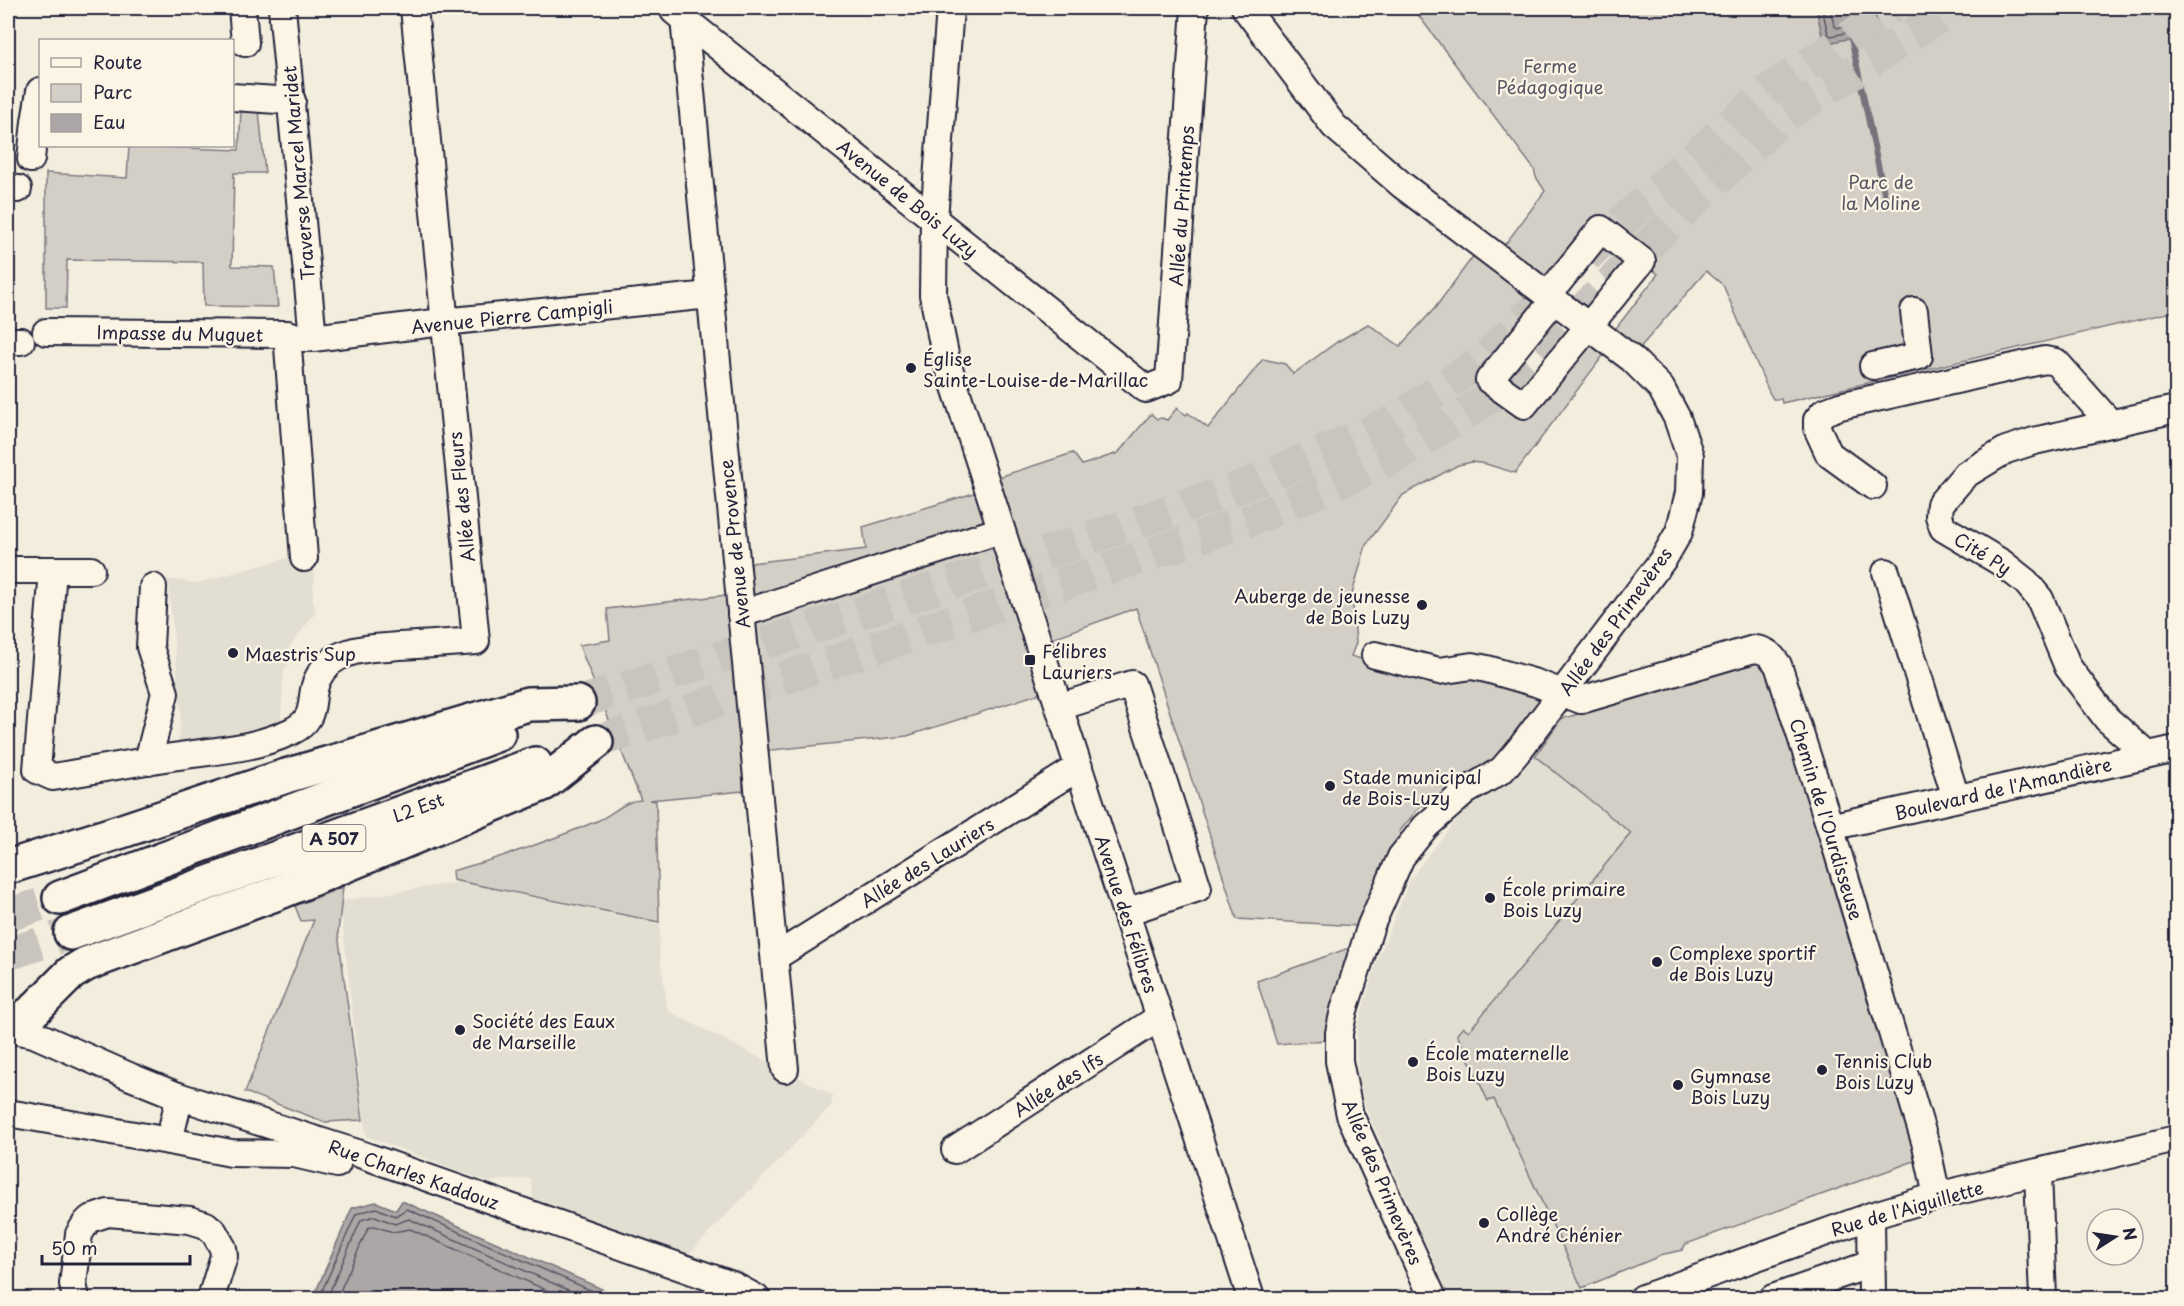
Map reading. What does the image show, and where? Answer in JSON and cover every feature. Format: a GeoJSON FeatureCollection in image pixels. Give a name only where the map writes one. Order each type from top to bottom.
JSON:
{"type":"FeatureCollection","features":[{"type":"Feature","properties":{"kind":"highway","name":"A 507"},"geometry":{"type":"LineString","coordinates":[[8,867],[286,776],[528,704],[578,703],[60,898]]}},
{"type":"Feature","properties":{"kind":"highway","name":"L2 Est"},"geometry":{"type":"LineString","coordinates":[[14,1019],[71,973],[86,964],[280,892],[543,784],[596,742],[71,933]]}},
{"type":"Feature","properties":{"kind":"street"},"geometry":{"type":"LineString","coordinates":[[242,8],[245,43]]}},
{"type":"Feature","properties":{"kind":"street","name":"Traverse Marcel Maridet"},"geometry":{"type":"LineString","coordinates":[[282,8],[313,338]]}},
{"type":"Feature","properties":{"kind":"street","name":"Allée des Fleurs"},"geometry":{"type":"LineString","coordinates":[[52,570],[37,770],[53,777],[179,756],[234,750],[268,742],[294,730],[306,721],[313,704],[316,681],[325,667],[337,657],[369,649],[476,641],[414,8]]}},
{"type":"Feature","properties":{"kind":"street","name":"Avenue des Félibres"},"geometry":{"type":"LineString","coordinates":[[951,8],[934,219],[933,295],[946,359],[1251,1299]]}},
{"type":"Feature","properties":{"kind":"street","name":"Allée du Printemps"},"geometry":{"type":"LineString","coordinates":[[1146,389],[1169,380],[1195,8]]}},
{"type":"Feature","properties":{"kind":"street","name":"Allée des Primevères"},"geometry":{"type":"LineString","coordinates":[[1245,8],[1334,126],[1402,185],[1632,359],[1661,388],[1677,418],[1690,456],[1689,493],[1679,532],[1664,558],[1502,770],[1466,791],[1426,826],[1401,857],[1371,926],[1344,1010],[1339,1033],[1339,1061],[1350,1115],[1433,1299]]}},
{"type":"Feature","properties":{"kind":"street","name":"Avenue de Bois Luzy"},"geometry":{"type":"LineString","coordinates":[[678,11],[1146,389]]}},
{"type":"Feature","properties":{"kind":"street","name":"Avenue de Provence"},"geometry":{"type":"LineString","coordinates":[[678,11],[710,295],[785,1069]]}},
{"type":"Feature","properties":{"kind":"street"},"geometry":{"type":"LineString","coordinates":[[234,97],[292,101]]}},
{"type":"Feature","properties":{"kind":"street"},"geometry":{"type":"LineString","coordinates":[[31,159],[39,98]]}},
{"type":"Feature","properties":{"kind":"street"},"geometry":{"type":"LineString","coordinates":[[1601,229],[1642,261],[1590,327],[1524,405],[1490,380],[1601,229]]}},
{"type":"Feature","properties":{"kind":"street","name":"Avenue Pierre Campigli"},"geometry":{"type":"LineString","coordinates":[[313,338],[443,322],[710,295]]}},
{"type":"Feature","properties":{"kind":"street"},"geometry":{"type":"LineString","coordinates":[[1872,366],[1919,356],[1914,311]]}},
{"type":"Feature","properties":{"kind":"street","name":"Impasse du Muguet"},"geometry":{"type":"LineString","coordinates":[[45,332],[287,334],[313,338]]}},
{"type":"Feature","properties":{"kind":"street"},"geometry":{"type":"LineString","coordinates":[[287,334],[304,558]]}},
{"type":"Feature","properties":{"kind":"street"},"geometry":{"type":"LineString","coordinates":[[1873,486],[1829,454],[1817,428],[1817,420],[1824,412],[1840,406],[2045,360],[2056,362],[2111,424]]}},
{"type":"Feature","properties":{"kind":"street","name":"Cité Py"},"geometry":{"type":"LineString","coordinates":[[2148,755],[2108,719],[2068,667],[2040,598],[2026,582],[2002,563],[1943,528],[1939,516],[1940,504],[1959,481],[2006,450],[2176,409]]}},
{"type":"Feature","properties":{"kind":"street"},"geometry":{"type":"LineString","coordinates":[[741,614],[1001,530]]}},
{"type":"Feature","properties":{"kind":"street"},"geometry":{"type":"LineString","coordinates":[[8,570],[91,570]]}},
{"type":"Feature","properties":{"kind":"street"},"geometry":{"type":"LineString","coordinates":[[1886,572],[1956,798]]}},
{"type":"Feature","properties":{"kind":"street"},"geometry":{"type":"LineString","coordinates":[[148,761],[165,693],[150,647],[153,587]]}},
{"type":"Feature","properties":{"kind":"street","name":"Chemin de l'Ourdisseuse"},"geometry":{"type":"LineString","coordinates":[[1563,693],[1581,700],[1754,649],[1765,650],[1778,665],[1830,827],[1926,1145],[1937,1196]]}},
{"type":"Feature","properties":{"kind":"street"},"geometry":{"type":"LineString","coordinates":[[1375,655],[1439,671],[1472,666],[1536,683],[1563,693]]}},
{"type":"Feature","properties":{"kind":"street"},"geometry":{"type":"LineString","coordinates":[[1059,707],[1132,684],[1136,695],[1198,888],[1126,912]]}},
{"type":"Feature","properties":{"kind":"street","name":"Boulevard de l'Amandière"},"geometry":{"type":"LineString","coordinates":[[1830,827],[2176,749]]}},
{"type":"Feature","properties":{"kind":"street","name":"Allée des Lauriers"},"geometry":{"type":"LineString","coordinates":[[775,957],[1079,767]]}},
{"type":"Feature","properties":{"kind":"street","name":"Allée des Ifs"},"geometry":{"type":"LineString","coordinates":[[955,1150],[1160,1017]]}},
{"type":"Feature","properties":{"kind":"street","name":"Rue Charles Kaddouz"},"geometry":{"type":"LineString","coordinates":[[14,1019],[130,1077],[178,1096],[357,1153],[732,1285],[756,1299]]}},
{"type":"Feature","properties":{"kind":"street"},"geometry":{"type":"LineString","coordinates":[[169,1141],[178,1096]]}},
{"type":"Feature","properties":{"kind":"street"},"geometry":{"type":"LineString","coordinates":[[8,1113],[231,1153],[294,1154],[337,1164]]}},
{"type":"Feature","properties":{"kind":"street","name":"Rue de l'Aiguillette"},"geometry":{"type":"LineString","coordinates":[[1643,1299],[1688,1291],[1871,1216],[1937,1196],[2176,1139]]}},
{"type":"Feature","properties":{"kind":"street"},"geometry":{"type":"LineString","coordinates":[[2038,1173],[2043,1299]]}},
{"type":"Feature","properties":{"kind":"street"},"geometry":{"type":"LineString","coordinates":[[76,1299],[73,1284],[79,1234],[90,1219],[108,1213],[190,1220],[206,1225],[214,1232],[223,1248],[224,1256],[211,1299]]}},
{"type":"Feature","properties":{"kind":"street"},"geometry":{"type":"LineString","coordinates":[[1871,1216],[1872,1299]]}},
{"type":"Feature","properties":{"kind":"street"},"geometry":{"type":"LineString","coordinates":[[1773,1299],[1871,1264]]}},
{"type":"Feature","properties":{"kind":"shaded area","name":"Maestris Sup"},"geometry":{"type":"Polygon","coordinates":[[[291,557],[313,562],[315,582],[313,583],[313,601],[316,612],[287,650],[294,656],[284,670],[280,732],[178,745],[181,712],[168,579],[198,583],[291,557]]]}},
{"type":"Feature","properties":{"kind":"shaded area"},"geometry":{"type":"Polygon","coordinates":[[[1535,756],[1631,833],[1468,1031],[1488,1101],[1494,1099],[1582,1288],[1559,1298],[1554,1298],[1552,1294],[1543,1298],[1450,1298],[1365,1106],[1358,1076],[1356,1048],[1358,1024],[1376,964],[1410,880],[1466,809],[1518,773],[1535,756]]]}},
{"type":"Feature","properties":{"kind":"shaded area"},"geometry":{"type":"Polygon","coordinates":[[[458,882],[660,924],[659,950],[668,1011],[833,1095],[831,1106],[686,1257],[533,1198],[531,1178],[488,1182],[366,1136],[340,901],[458,882]]]}},
{"type":"Feature","properties":{"kind":"green space","name":"Parc de la Moline"},"geometry":{"type":"Polygon","coordinates":[[[1441,8],[2176,8],[2176,311],[1782,403],[1781,399],[1773,399],[1769,392],[1723,285],[1706,271],[1638,350],[1613,332],[1658,274],[1602,230],[1490,380],[1524,405],[1582,336],[1605,353],[1515,473],[1472,462],[1458,465],[1403,495],[1366,545],[1352,594],[1356,643],[1351,656],[1453,682],[1467,671],[1538,694],[1539,701],[1522,727],[1495,759],[1466,777],[1427,807],[1422,804],[1399,832],[1403,838],[1359,926],[1237,919],[1136,608],[1053,638],[1038,694],[907,736],[742,753],[743,791],[649,800],[656,801],[659,922],[453,880],[452,871],[507,855],[561,835],[603,818],[629,802],[641,800],[579,645],[610,640],[607,609],[752,592],[751,563],[866,549],[863,527],[974,493],[999,477],[1073,453],[1082,465],[1118,453],[1151,414],[1157,419],[1167,420],[1177,408],[1208,428],[1263,359],[1285,364],[1293,374],[1337,342],[1368,324],[1400,346],[1435,308],[1474,255],[1489,266],[1545,191],[1534,169],[1419,16],[1441,8]]]}},
{"type":"Feature","properties":{"kind":"green space"},"geometry":{"type":"Polygon","coordinates":[[[241,110],[259,110],[265,173],[234,173],[232,266],[274,267],[278,307],[204,306],[203,262],[67,260],[66,308],[46,308],[46,173],[127,178],[129,147],[239,150],[241,110]]]}},
{"type":"Feature","properties":{"kind":"green space","name":"Complexe sportif de Bois Luzy"},"geometry":{"type":"Polygon","coordinates":[[[1766,660],[1917,1160],[1686,1244],[1682,1250],[1665,1254],[1582,1288],[1494,1099],[1488,1101],[1457,1034],[1463,1027],[1469,1031],[1631,833],[1535,756],[1561,719],[1766,660]]]}},
{"type":"Feature","properties":{"kind":"green space"},"geometry":{"type":"Polygon","coordinates":[[[343,887],[338,933],[363,1120],[325,1122],[245,1092],[314,920],[301,921],[295,906],[343,887]]]}},
{"type":"Feature","properties":{"kind":"green space"},"geometry":{"type":"Polygon","coordinates":[[[1349,948],[1328,1018],[1326,1040],[1277,1044],[1257,981],[1349,948]]]}},
{"type":"Feature","properties":{"kind":"water"},"geometry":{"type":"Polygon","coordinates":[[[1816,8],[1874,8],[1879,32],[1824,44],[1816,8]]]}},
{"type":"Feature","properties":{"kind":"water"},"geometry":{"type":"Polygon","coordinates":[[[402,1201],[618,1296],[617,1298],[313,1298],[352,1208],[376,1202],[396,1210],[402,1201]]]}},
{"type":"Feature","properties":{"kind":"waterway"},"geometry":{"type":"LineString","coordinates":[[1851,38],[1887,207]]}},
{"type":"Feature","properties":{"kind":"tunnel"},"geometry":{"type":"LineString","coordinates":[[1586,257],[1768,91],[1893,8]]}},
{"type":"Feature","properties":{"kind":"tunnel"},"geometry":{"type":"LineString","coordinates":[[596,742],[1259,517],[1400,455],[1506,387],[1648,245],[1783,117],[1953,8]]}},
{"type":"Feature","properties":{"kind":"tunnel"},"geometry":{"type":"LineString","coordinates":[[578,703],[1070,545],[1246,485],[1393,422],[1485,358],[1545,298]]}},
{"type":"Feature","properties":{"kind":"tunnel"},"geometry":{"type":"LineString","coordinates":[[8,915],[60,898]]}},
{"type":"Feature","properties":{"kind":"tunnel"},"geometry":{"type":"LineString","coordinates":[[8,954],[71,933]]}},
{"type":"Feature","properties":{"kind":"place","name":"Église Sainte-Louise-de-Marillac"},"geometry":{"type":"Point","coordinates":[911,368]}},
{"type":"Feature","properties":{"kind":"place","name":"Auberge de jeunesse de Bois Luzy"},"geometry":{"type":"Point","coordinates":[1422,605]}},
{"type":"Feature","properties":{"kind":"place","name":"Maestris Sup"},"geometry":{"type":"Point","coordinates":[233,653]}},
{"type":"Feature","properties":{"kind":"place","name":"Félibres Lauriers"},"geometry":{"type":"Point","coordinates":[1030,660]}},
{"type":"Feature","properties":{"kind":"place","name":"Stade municipal de Bois-Luzy"},"geometry":{"type":"Point","coordinates":[1330,786]}},
{"type":"Feature","properties":{"kind":"place","name":"École primaire Bois Luzy"},"geometry":{"type":"Point","coordinates":[1490,898]}},
{"type":"Feature","properties":{"kind":"place","name":"Complexe sportif de Bois Luzy"},"geometry":{"type":"Point","coordinates":[1657,962]}},
{"type":"Feature","properties":{"kind":"place","name":"Société des Eaux de Marseille"},"geometry":{"type":"Point","coordinates":[460,1030]}},
{"type":"Feature","properties":{"kind":"place","name":"École maternelle Bois Luzy"},"geometry":{"type":"Point","coordinates":[1413,1062]}},
{"type":"Feature","properties":{"kind":"place","name":"Tennis Club Bois Luzy"},"geometry":{"type":"Point","coordinates":[1822,1070]}},
{"type":"Feature","properties":{"kind":"place","name":"Gymnase Bois Luzy"},"geometry":{"type":"Point","coordinates":[1678,1085]}},
{"type":"Feature","properties":{"kind":"place","name":"Collège André Chénier"},"geometry":{"type":"Point","coordinates":[1484,1223]}},
{"type":"Feature","properties":{"kind":"park label","name":"Ferme Pédagogique"},"geometry":{"type":"Point","coordinates":[1550,76]}}]}
